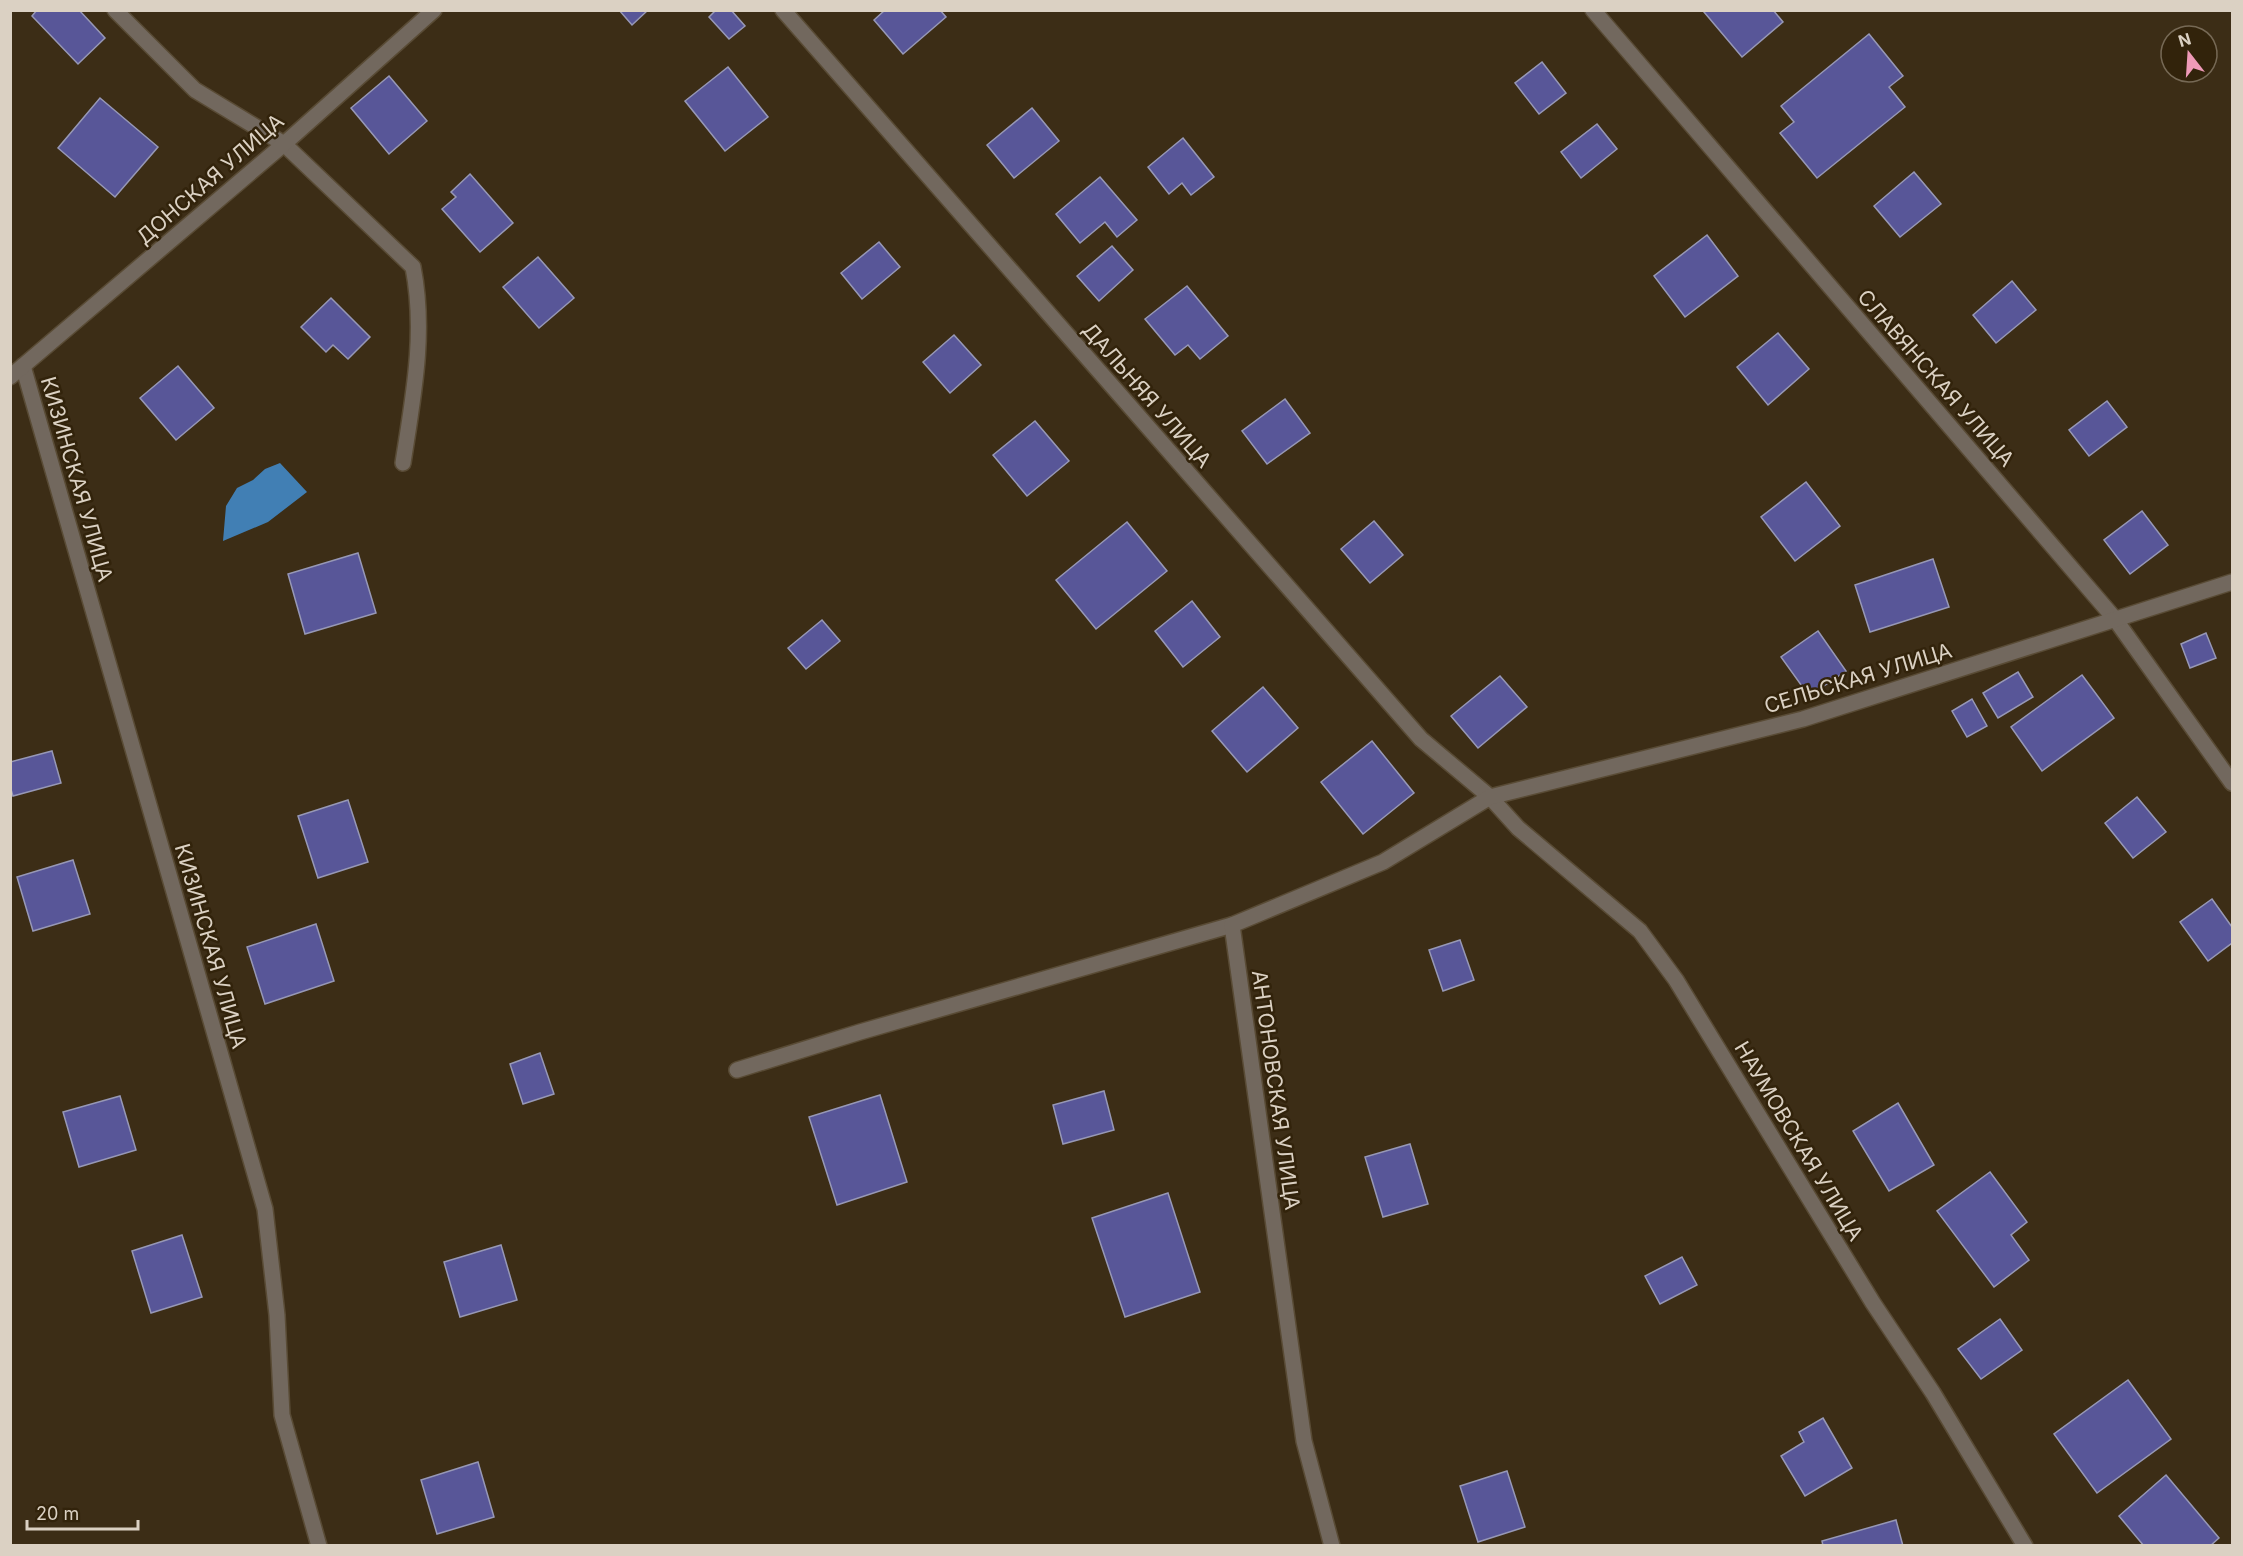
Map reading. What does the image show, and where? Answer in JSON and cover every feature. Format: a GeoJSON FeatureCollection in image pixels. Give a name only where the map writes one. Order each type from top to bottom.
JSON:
{"type":"FeatureCollection","features":[{"type":"Feature","properties":{"kind":"street"},"geometry":{"type":"LineString","coordinates":[[115,10],[195,90],[284,144],[413,267],[418,294],[418,365],[404,463]]}},
{"type":"Feature","properties":{"kind":"street","name":"ДОНСКАЯ УЛИЦА"},"geometry":{"type":"LineString","coordinates":[[10,377],[284,144],[434,10]]}},
{"type":"Feature","properties":{"kind":"street","name":"ДАЛЬНЯЯ УЛИЦА"},"geometry":{"type":"LineString","coordinates":[[783,10],[1421,739],[1490,796]]}},
{"type":"Feature","properties":{"kind":"street","name":"СЛАВЯНСКАЯ УЛИЦА"},"geometry":{"type":"LineString","coordinates":[[1593,10],[2115,619],[2232,783]]}},
{"type":"Feature","properties":{"kind":"street","name":"КИЗИНСКАЯ УЛИЦА"},"geometry":{"type":"LineString","coordinates":[[23,366],[265,1209],[277,1315],[282,1415],[319,1545]]}},
{"type":"Feature","properties":{"kind":"street","name":"СЕЛЬСКАЯ УЛИЦА"},"geometry":{"type":"LineString","coordinates":[[1490,796],[1803,719],[2232,582]]}},
{"type":"Feature","properties":{"kind":"street"},"geometry":{"type":"LineString","coordinates":[[737,1070],[860,1032],[1232,925],[1383,862],[1490,796]]}},
{"type":"Feature","properties":{"kind":"street","name":"НАУМОВСКАЯ УЛИЦА"},"geometry":{"type":"LineString","coordinates":[[1490,796],[1518,828],[1640,931],[1676,980],[1873,1303],[1933,1393],[2025,1545]]}},
{"type":"Feature","properties":{"kind":"street","name":"АНТОНОВСКАЯ УЛИЦА"},"geometry":{"type":"LineString","coordinates":[[1232,925],[1304,1441],[1332,1545]]}},
{"type":"Feature","properties":{"kind":"water"},"geometry":{"type":"Polygon","coordinates":[[[280,463],[307,492],[268,522],[223,541],[226,506],[237,488],[253,480],[265,469],[280,463]]]}},
{"type":"Feature","properties":{"kind":"building"},"geometry":{"type":"Polygon","coordinates":[[[37,10],[79,10],[105,38],[78,64],[32,16],[37,10]]]}},
{"type":"Feature","properties":{"kind":"building"},"geometry":{"type":"Polygon","coordinates":[[[619,10],[648,10],[632,25],[619,10]]]}},
{"type":"Feature","properties":{"kind":"building"},"geometry":{"type":"Polygon","coordinates":[[[716,10],[731,10],[745,26],[729,39],[709,17],[716,10]]]}},
{"type":"Feature","properties":{"kind":"building"},"geometry":{"type":"Polygon","coordinates":[[[885,10],[940,10],[946,17],[903,54],[874,20],[885,10]]]}},
{"type":"Feature","properties":{"kind":"building"},"geometry":{"type":"Polygon","coordinates":[[[1706,10],[1773,10],[1783,22],[1742,57],[1704,12],[1706,10]]]}},
{"type":"Feature","properties":{"kind":"building"},"geometry":{"type":"Polygon","coordinates":[[[1869,34],[1903,76],[1889,87],[1905,107],[1817,178],[1780,133],[1794,122],[1781,106],[1869,34]]]}},
{"type":"Feature","properties":{"kind":"building"},"geometry":{"type":"Polygon","coordinates":[[[1542,62],[1566,93],[1539,114],[1515,83],[1542,62]]]}},
{"type":"Feature","properties":{"kind":"building"},"geometry":{"type":"Polygon","coordinates":[[[728,67],[768,117],[725,151],[685,101],[728,67]]]}},
{"type":"Feature","properties":{"kind":"building"},"geometry":{"type":"Polygon","coordinates":[[[389,76],[427,121],[389,154],[351,108],[389,76]]]}},
{"type":"Feature","properties":{"kind":"building"},"geometry":{"type":"Polygon","coordinates":[[[100,98],[158,147],[115,197],[58,148],[100,98]]]}},
{"type":"Feature","properties":{"kind":"building"},"geometry":{"type":"Polygon","coordinates":[[[1032,108],[1059,141],[1014,178],[987,145],[1032,108]]]}},
{"type":"Feature","properties":{"kind":"building"},"geometry":{"type":"Polygon","coordinates":[[[1597,124],[1617,149],[1581,178],[1561,152],[1597,124]]]}},
{"type":"Feature","properties":{"kind":"building"},"geometry":{"type":"Polygon","coordinates":[[[1183,138],[1214,177],[1191,195],[1182,183],[1169,194],[1148,167],[1183,138]]]}},
{"type":"Feature","properties":{"kind":"building"},"geometry":{"type":"Polygon","coordinates":[[[1914,172],[1941,204],[1900,237],[1874,206],[1914,172]]]}},
{"type":"Feature","properties":{"kind":"building"},"geometry":{"type":"Polygon","coordinates":[[[470,174],[513,223],[480,252],[442,209],[456,197],[451,192],[470,174]]]}},
{"type":"Feature","properties":{"kind":"building"},"geometry":{"type":"Polygon","coordinates":[[[1100,177],[1137,220],[1117,237],[1105,222],[1080,243],[1056,214],[1100,177]]]}},
{"type":"Feature","properties":{"kind":"building"},"geometry":{"type":"Polygon","coordinates":[[[1707,235],[1738,276],[1685,317],[1654,276],[1707,235]]]}},
{"type":"Feature","properties":{"kind":"building"},"geometry":{"type":"Polygon","coordinates":[[[879,242],[900,267],[862,299],[841,273],[879,242]]]}},
{"type":"Feature","properties":{"kind":"building"},"geometry":{"type":"Polygon","coordinates":[[[1112,246],[1133,270],[1099,301],[1077,276],[1112,246]]]}},
{"type":"Feature","properties":{"kind":"building"},"geometry":{"type":"Polygon","coordinates":[[[538,257],[574,298],[539,328],[503,287],[538,257]]]}},
{"type":"Feature","properties":{"kind":"building"},"geometry":{"type":"Polygon","coordinates":[[[2012,281],[2036,310],[1996,343],[1973,315],[2012,281]]]}},
{"type":"Feature","properties":{"kind":"building"},"geometry":{"type":"Polygon","coordinates":[[[1187,286],[1228,336],[1200,359],[1188,345],[1175,355],[1145,319],[1187,286]]]}},
{"type":"Feature","properties":{"kind":"building"},"geometry":{"type":"Polygon","coordinates":[[[331,298],[370,337],[348,359],[333,345],[326,352],[301,327],[331,298]]]}},
{"type":"Feature","properties":{"kind":"building"},"geometry":{"type":"Polygon","coordinates":[[[1778,333],[1809,369],[1768,405],[1737,367],[1778,333]]]}},
{"type":"Feature","properties":{"kind":"building"},"geometry":{"type":"Polygon","coordinates":[[[954,335],[981,365],[950,393],[923,362],[954,335]]]}},
{"type":"Feature","properties":{"kind":"building"},"geometry":{"type":"Polygon","coordinates":[[[178,366],[214,408],[176,440],[140,398],[178,366]]]}},
{"type":"Feature","properties":{"kind":"building"},"geometry":{"type":"Polygon","coordinates":[[[1285,399],[1310,433],[1267,464],[1242,431],[1285,399]]]}},
{"type":"Feature","properties":{"kind":"building"},"geometry":{"type":"Polygon","coordinates":[[[2107,401],[2127,427],[2089,456],[2069,430],[2107,401]]]}},
{"type":"Feature","properties":{"kind":"building"},"geometry":{"type":"Polygon","coordinates":[[[1035,421],[1069,461],[1027,496],[993,455],[1035,421]]]}},
{"type":"Feature","properties":{"kind":"building"},"geometry":{"type":"Polygon","coordinates":[[[1806,482],[1840,526],[1795,561],[1761,517],[1806,482]]]}},
{"type":"Feature","properties":{"kind":"building"},"geometry":{"type":"Polygon","coordinates":[[[2142,511],[2168,545],[2130,574],[2104,540],[2142,511]]]}},
{"type":"Feature","properties":{"kind":"building"},"geometry":{"type":"Polygon","coordinates":[[[1374,521],[1403,555],[1370,583],[1341,549],[1374,521]]]}},
{"type":"Feature","properties":{"kind":"building"},"geometry":{"type":"Polygon","coordinates":[[[1127,522],[1167,571],[1096,629],[1056,580],[1127,522]]]}},
{"type":"Feature","properties":{"kind":"building"},"geometry":{"type":"Polygon","coordinates":[[[358,553],[376,613],[305,634],[288,574],[358,553]]]}},
{"type":"Feature","properties":{"kind":"building"},"geometry":{"type":"Polygon","coordinates":[[[1933,559],[1949,607],[1870,632],[1855,585],[1933,559]]]}},
{"type":"Feature","properties":{"kind":"building"},"geometry":{"type":"Polygon","coordinates":[[[1192,601],[1220,637],[1183,667],[1155,631],[1192,601]]]}},
{"type":"Feature","properties":{"kind":"building"},"geometry":{"type":"Polygon","coordinates":[[[822,620],[840,641],[806,669],[788,648],[822,620]]]}},
{"type":"Feature","properties":{"kind":"building"},"geometry":{"type":"Polygon","coordinates":[[[1818,631],[1846,671],[1809,696],[1781,657],[1818,631]]]}},
{"type":"Feature","properties":{"kind":"building"},"geometry":{"type":"Polygon","coordinates":[[[2206,633],[2216,658],[2190,668],[2181,644],[2206,633]]]}},
{"type":"Feature","properties":{"kind":"building"},"geometry":{"type":"Polygon","coordinates":[[[2018,672],[2033,697],[1998,718],[1983,693],[2018,672]]]}},
{"type":"Feature","properties":{"kind":"building"},"geometry":{"type":"Polygon","coordinates":[[[2082,675],[2114,718],[2042,771],[2011,727],[2082,675]]]}},
{"type":"Feature","properties":{"kind":"building"},"geometry":{"type":"Polygon","coordinates":[[[1500,676],[1527,707],[1478,748],[1451,716],[1500,676]]]}},
{"type":"Feature","properties":{"kind":"building"},"geometry":{"type":"Polygon","coordinates":[[[1263,687],[1298,728],[1247,772],[1212,731],[1263,687]]]}},
{"type":"Feature","properties":{"kind":"building"},"geometry":{"type":"Polygon","coordinates":[[[1972,699],[1987,726],[1967,737],[1952,711],[1972,699]]]}},
{"type":"Feature","properties":{"kind":"building"},"geometry":{"type":"Polygon","coordinates":[[[1372,741],[1414,793],[1363,834],[1321,782],[1372,741]]]}},
{"type":"Feature","properties":{"kind":"building"},"geometry":{"type":"Polygon","coordinates":[[[52,751],[61,783],[13,796],[10,786],[10,762],[52,751]]]}},
{"type":"Feature","properties":{"kind":"building"},"geometry":{"type":"Polygon","coordinates":[[[2137,797],[2166,832],[2133,858],[2105,823],[2137,797]]]}},
{"type":"Feature","properties":{"kind":"building"},"geometry":{"type":"Polygon","coordinates":[[[348,800],[368,862],[318,878],[298,816],[348,800]]]}},
{"type":"Feature","properties":{"kind":"building"},"geometry":{"type":"Polygon","coordinates":[[[73,860],[90,914],[33,931],[17,877],[73,860]]]}},
{"type":"Feature","properties":{"kind":"building"},"geometry":{"type":"Polygon","coordinates":[[[2212,899],[2232,927],[2232,943],[2208,961],[2180,922],[2212,899]]]}},
{"type":"Feature","properties":{"kind":"building"},"geometry":{"type":"Polygon","coordinates":[[[316,924],[334,981],[265,1004],[247,947],[316,924]]]}},
{"type":"Feature","properties":{"kind":"building"},"geometry":{"type":"Polygon","coordinates":[[[1460,940],[1474,980],[1443,991],[1429,950],[1460,940]]]}},
{"type":"Feature","properties":{"kind":"building"},"geometry":{"type":"Polygon","coordinates":[[[540,1053],[554,1094],[523,1104],[510,1064],[540,1053]]]}},
{"type":"Feature","properties":{"kind":"building"},"geometry":{"type":"Polygon","coordinates":[[[1104,1091],[1114,1130],[1063,1144],[1053,1105],[1104,1091]]]}},
{"type":"Feature","properties":{"kind":"building"},"geometry":{"type":"Polygon","coordinates":[[[880,1095],[907,1182],[837,1205],[809,1117],[880,1095]]]}},
{"type":"Feature","properties":{"kind":"building"},"geometry":{"type":"Polygon","coordinates":[[[120,1096],[136,1150],[79,1167],[63,1112],[120,1096]]]}},
{"type":"Feature","properties":{"kind":"building"},"geometry":{"type":"Polygon","coordinates":[[[1898,1103],[1934,1165],[1889,1191],[1853,1131],[1898,1103]]]}},
{"type":"Feature","properties":{"kind":"building"},"geometry":{"type":"Polygon","coordinates":[[[1410,1144],[1428,1204],[1383,1217],[1365,1157],[1410,1144]]]}},
{"type":"Feature","properties":{"kind":"building"},"geometry":{"type":"Polygon","coordinates":[[[1990,1172],[2027,1222],[2011,1235],[2029,1260],[1994,1287],[1937,1211],[1990,1172]]]}},
{"type":"Feature","properties":{"kind":"building"},"geometry":{"type":"Polygon","coordinates":[[[1168,1193],[1200,1292],[1125,1317],[1092,1218],[1168,1193]]]}},
{"type":"Feature","properties":{"kind":"building"},"geometry":{"type":"Polygon","coordinates":[[[182,1235],[202,1297],[151,1313],[132,1251],[182,1235]]]}},
{"type":"Feature","properties":{"kind":"building"},"geometry":{"type":"Polygon","coordinates":[[[501,1245],[517,1300],[460,1317],[444,1262],[501,1245]]]}},
{"type":"Feature","properties":{"kind":"building"},"geometry":{"type":"Polygon","coordinates":[[[1682,1257],[1697,1285],[1660,1304],[1645,1276],[1682,1257]]]}},
{"type":"Feature","properties":{"kind":"building"},"geometry":{"type":"Polygon","coordinates":[[[2000,1319],[2022,1350],[1981,1379],[1958,1349],[2000,1319]]]}},
{"type":"Feature","properties":{"kind":"building"},"geometry":{"type":"Polygon","coordinates":[[[2128,1380],[2171,1439],[2097,1493],[2054,1434],[2128,1380]]]}},
{"type":"Feature","properties":{"kind":"building"},"geometry":{"type":"Polygon","coordinates":[[[1823,1418],[1852,1468],[1805,1496],[1781,1456],[1804,1442],[1799,1432],[1823,1418]]]}},
{"type":"Feature","properties":{"kind":"building"},"geometry":{"type":"Polygon","coordinates":[[[478,1462],[494,1517],[437,1534],[421,1480],[478,1462]]]}},
{"type":"Feature","properties":{"kind":"building"},"geometry":{"type":"Polygon","coordinates":[[[1507,1471],[1525,1527],[1478,1542],[1460,1486],[1507,1471]]]}},
{"type":"Feature","properties":{"kind":"building"},"geometry":{"type":"Polygon","coordinates":[[[2166,1475],[2219,1538],[2210,1546],[2144,1546],[2119,1516],[2166,1475]]]}},
{"type":"Feature","properties":{"kind":"building"},"geometry":{"type":"Polygon","coordinates":[[[1896,1520],[1903,1546],[1823,1546],[1822,1541],[1896,1520]]]}}]}
